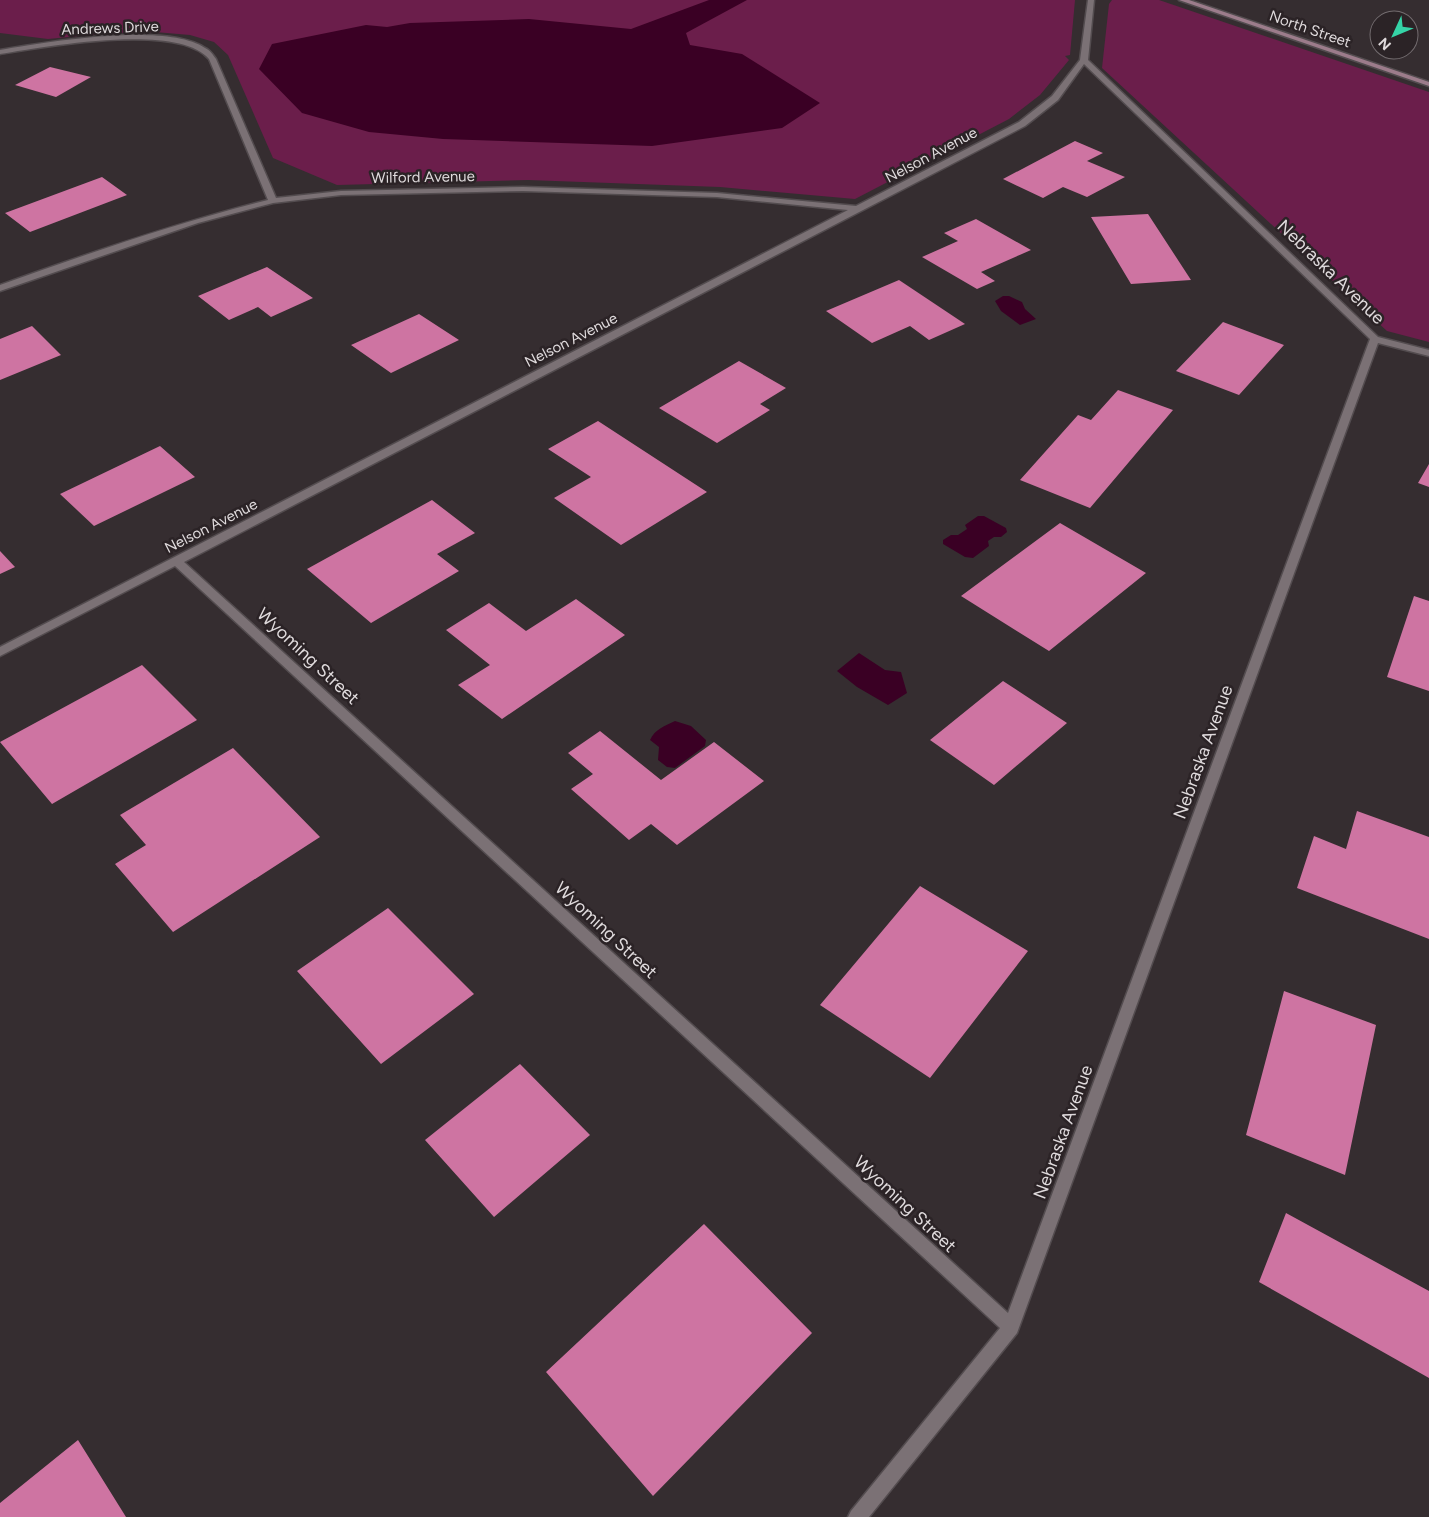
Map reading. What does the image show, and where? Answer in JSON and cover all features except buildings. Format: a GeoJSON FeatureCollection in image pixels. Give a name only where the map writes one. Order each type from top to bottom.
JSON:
{"type":"FeatureCollection","features":[{"type":"Feature","properties":{"kind":"street"},"geometry":{"type":"LineString","coordinates":[[1084,60],[1091,0]]}},
{"type":"Feature","properties":{"kind":"street","name":"North Street"},"geometry":{"type":"LineString","coordinates":[[1182,0],[1429,84]]}},
{"type":"Feature","properties":{"kind":"street","name":"Andrews Drive"},"geometry":{"type":"LineString","coordinates":[[0,52],[105,39],[150,38],[182,41],[202,48],[212,59],[273,201]]}},
{"type":"Feature","properties":{"kind":"street","name":"Nelson Avenue"},"geometry":{"type":"LineString","coordinates":[[0,652],[1022,124],[1055,98],[1084,60]]}},
{"type":"Feature","properties":{"kind":"street","name":"Nebraska Avenue"},"geometry":{"type":"LineString","coordinates":[[857,1517],[1011,1327],[1375,339],[1084,60]]}},
{"type":"Feature","properties":{"kind":"street","name":"Wilford Avenue"},"geometry":{"type":"LineString","coordinates":[[0,288],[91,255],[195,221],[273,201],[340,193],[523,189],[716,195],[860,209]]}},
{"type":"Feature","properties":{"kind":"street"},"geometry":{"type":"LineString","coordinates":[[1375,339],[1429,353]]}},
{"type":"Feature","properties":{"kind":"street","name":"Wyoming Street"},"geometry":{"type":"LineString","coordinates":[[176,561],[1011,1327]]}},
{"type":"Feature","properties":{"kind":"shaded area"},"geometry":{"type":"Polygon","coordinates":[[[0,0],[1075,0],[1070,55],[1065,56],[1069,60],[1040,95],[1009,119],[855,199],[720,187],[528,180],[337,185],[273,158],[228,55],[214,42],[190,35],[155,32],[108,33],[48,39],[0,33],[0,0]]]}},
{"type":"Feature","properties":{"kind":"shaded area"},"geometry":{"type":"Polygon","coordinates":[[[709,0],[747,0],[686,33],[690,45],[742,54],[820,103],[782,128],[652,146],[443,139],[369,132],[302,113],[259,69],[272,44],[366,25],[387,27],[410,23],[529,19],[631,29],[709,0]]]}},
{"type":"Feature","properties":{"kind":"shaded area"},"geometry":{"type":"Polygon","coordinates":[[[1112,0],[1159,0],[1429,92],[1429,342],[1387,331],[1102,68],[1109,4],[1112,0]]]}},
{"type":"Feature","properties":{"kind":"shaded area"},"geometry":{"type":"Polygon","coordinates":[[[1003,296],[1009,296],[1022,302],[1025,309],[1036,319],[1020,325],[1001,311],[995,301],[1003,296]]]}},
{"type":"Feature","properties":{"kind":"shaded area"},"geometry":{"type":"Polygon","coordinates":[[[978,516],[984,516],[1006,528],[1007,532],[1001,537],[994,537],[988,541],[989,546],[973,558],[965,557],[943,544],[943,540],[951,535],[958,535],[967,529],[965,525],[978,516]]]}},
{"type":"Feature","properties":{"kind":"shaded area"},"geometry":{"type":"Polygon","coordinates":[[[859,653],[885,670],[901,672],[907,693],[888,705],[857,687],[837,671],[859,653]]]}},
{"type":"Feature","properties":{"kind":"shaded area"},"geometry":{"type":"Polygon","coordinates":[[[675,721],[691,726],[706,740],[705,746],[675,768],[667,767],[658,760],[659,747],[650,740],[657,730],[675,721]]]}}]}
